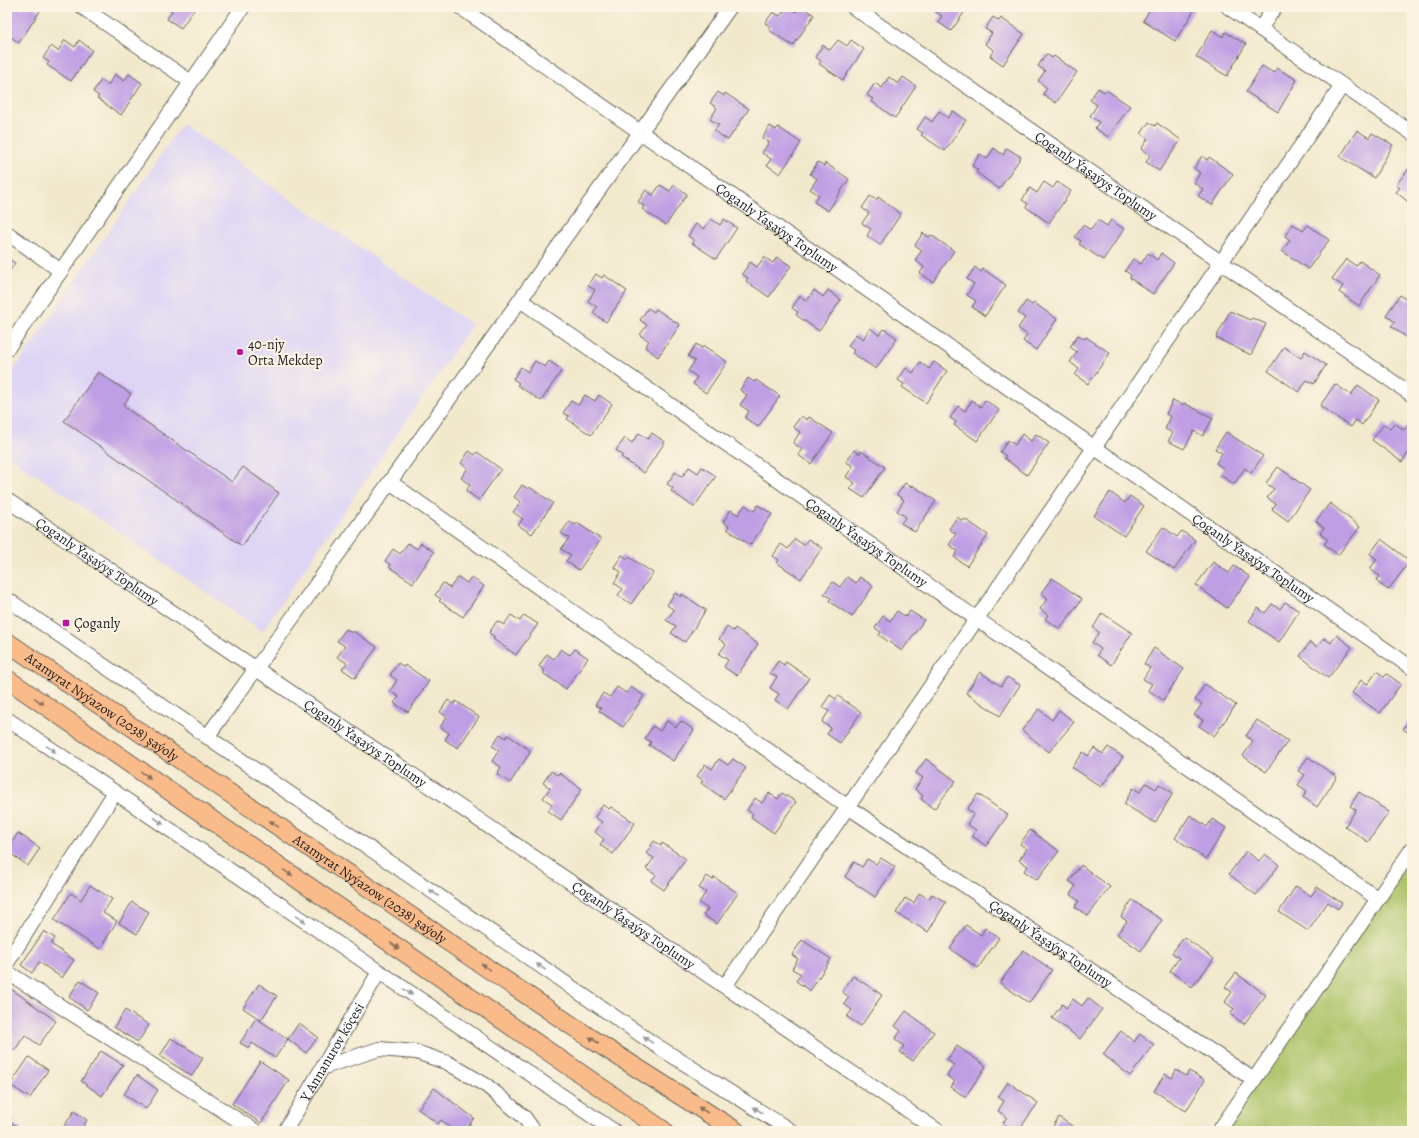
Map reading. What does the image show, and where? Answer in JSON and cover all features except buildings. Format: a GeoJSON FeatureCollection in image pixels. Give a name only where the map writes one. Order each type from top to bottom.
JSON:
{"type":"FeatureCollection","features":[{"type":"Feature","properties":{"kind":"main road","name":"Atamyrat Nyýazow (2038) şaýoly"},"geometry":{"type":"LineString","coordinates":[[7,642],[586,1035],[736,1131]]}},
{"type":"Feature","properties":{"kind":"main road"},"geometry":{"type":"LineString","coordinates":[[7,679],[664,1131]]}},
{"type":"Feature","properties":{"kind":"street"},"geometry":{"type":"LineString","coordinates":[[82,7],[191,82]]}},
{"type":"Feature","properties":{"kind":"street"},"geometry":{"type":"LineString","coordinates":[[7,349],[243,7]]}},
{"type":"Feature","properties":{"kind":"street","name":"Çoganly Ýaşaýyş Toplumy"},"geometry":{"type":"LineString","coordinates":[[460,7],[641,131],[1412,668]]}},
{"type":"Feature","properties":{"kind":"street"},"geometry":{"type":"LineString","coordinates":[[207,737],[730,7]]}},
{"type":"Feature","properties":{"kind":"street","name":"Çoganly Ýaşaýyş Toplumy"},"geometry":{"type":"LineString","coordinates":[[853,7],[1412,395]]}},
{"type":"Feature","properties":{"kind":"street"},"geometry":{"type":"LineString","coordinates":[[1228,7],[1412,133]]}},
{"type":"Feature","properties":{"kind":"street"},"geometry":{"type":"LineString","coordinates":[[1260,29],[1275,7]]}},
{"type":"Feature","properties":{"kind":"street"},"geometry":{"type":"LineString","coordinates":[[725,986],[1342,86]]}},
{"type":"Feature","properties":{"kind":"street"},"geometry":{"type":"LineString","coordinates":[[7,233],[61,271]]}},
{"type":"Feature","properties":{"kind":"street","name":"Çoganly Ýaşaýyş Toplumy"},"geometry":{"type":"LineString","coordinates":[[520,300],[1378,899]]}},
{"type":"Feature","properties":{"kind":"street","name":"Çoganly Ýaşaýyş Toplumy"},"geometry":{"type":"LineString","coordinates":[[390,482],[848,807],[1254,1080]]}},
{"type":"Feature","properties":{"kind":"street","name":"Çoganly Ýaşaýyş Toplumy"},"geometry":{"type":"LineString","coordinates":[[7,500],[938,1131]]}},
{"type":"Feature","properties":{"kind":"street"},"geometry":{"type":"LineString","coordinates":[[7,599],[654,1044],[791,1131]]}},
{"type":"Feature","properties":{"kind":"street"},"geometry":{"type":"LineString","coordinates":[[7,719],[614,1131]]}},
{"type":"Feature","properties":{"kind":"street"},"geometry":{"type":"LineString","coordinates":[[7,963],[115,792]]}},
{"type":"Feature","properties":{"kind":"street"},"geometry":{"type":"LineString","coordinates":[[1219,1131],[1412,850]]}},
{"type":"Feature","properties":{"kind":"street"},"geometry":{"type":"LineString","coordinates":[[7,972],[255,1131]]}},
{"type":"Feature","properties":{"kind":"street","name":"Y Annanurov köçesi"},"geometry":{"type":"LineString","coordinates":[[285,1131],[379,972]]}},
{"type":"Feature","properties":{"kind":"street"},"geometry":{"type":"LineString","coordinates":[[324,1067],[379,1049],[416,1052],[448,1063],[488,1086],[524,1117],[534,1131]]}},
{"type":"Feature","properties":{"kind":"shaded area","name":"40-njy Orta Mekdep"},"geometry":{"type":"Polygon","coordinates":[[[182,124],[472,325],[262,631],[7,455],[7,380],[182,124]]]}},
{"type":"Feature","properties":{"kind":"green space"},"geometry":{"type":"Polygon","coordinates":[[[1412,858],[1412,1131],[1223,1131],[1412,858]]]}},
{"type":"Feature","properties":{"kind":"place","name":"40-njy Orta Mekdep"},"geometry":{"type":"Point","coordinates":[240,352]}},
{"type":"Feature","properties":{"kind":"place","name":"Çoganly"},"geometry":{"type":"Point","coordinates":[66,623]}}]}
